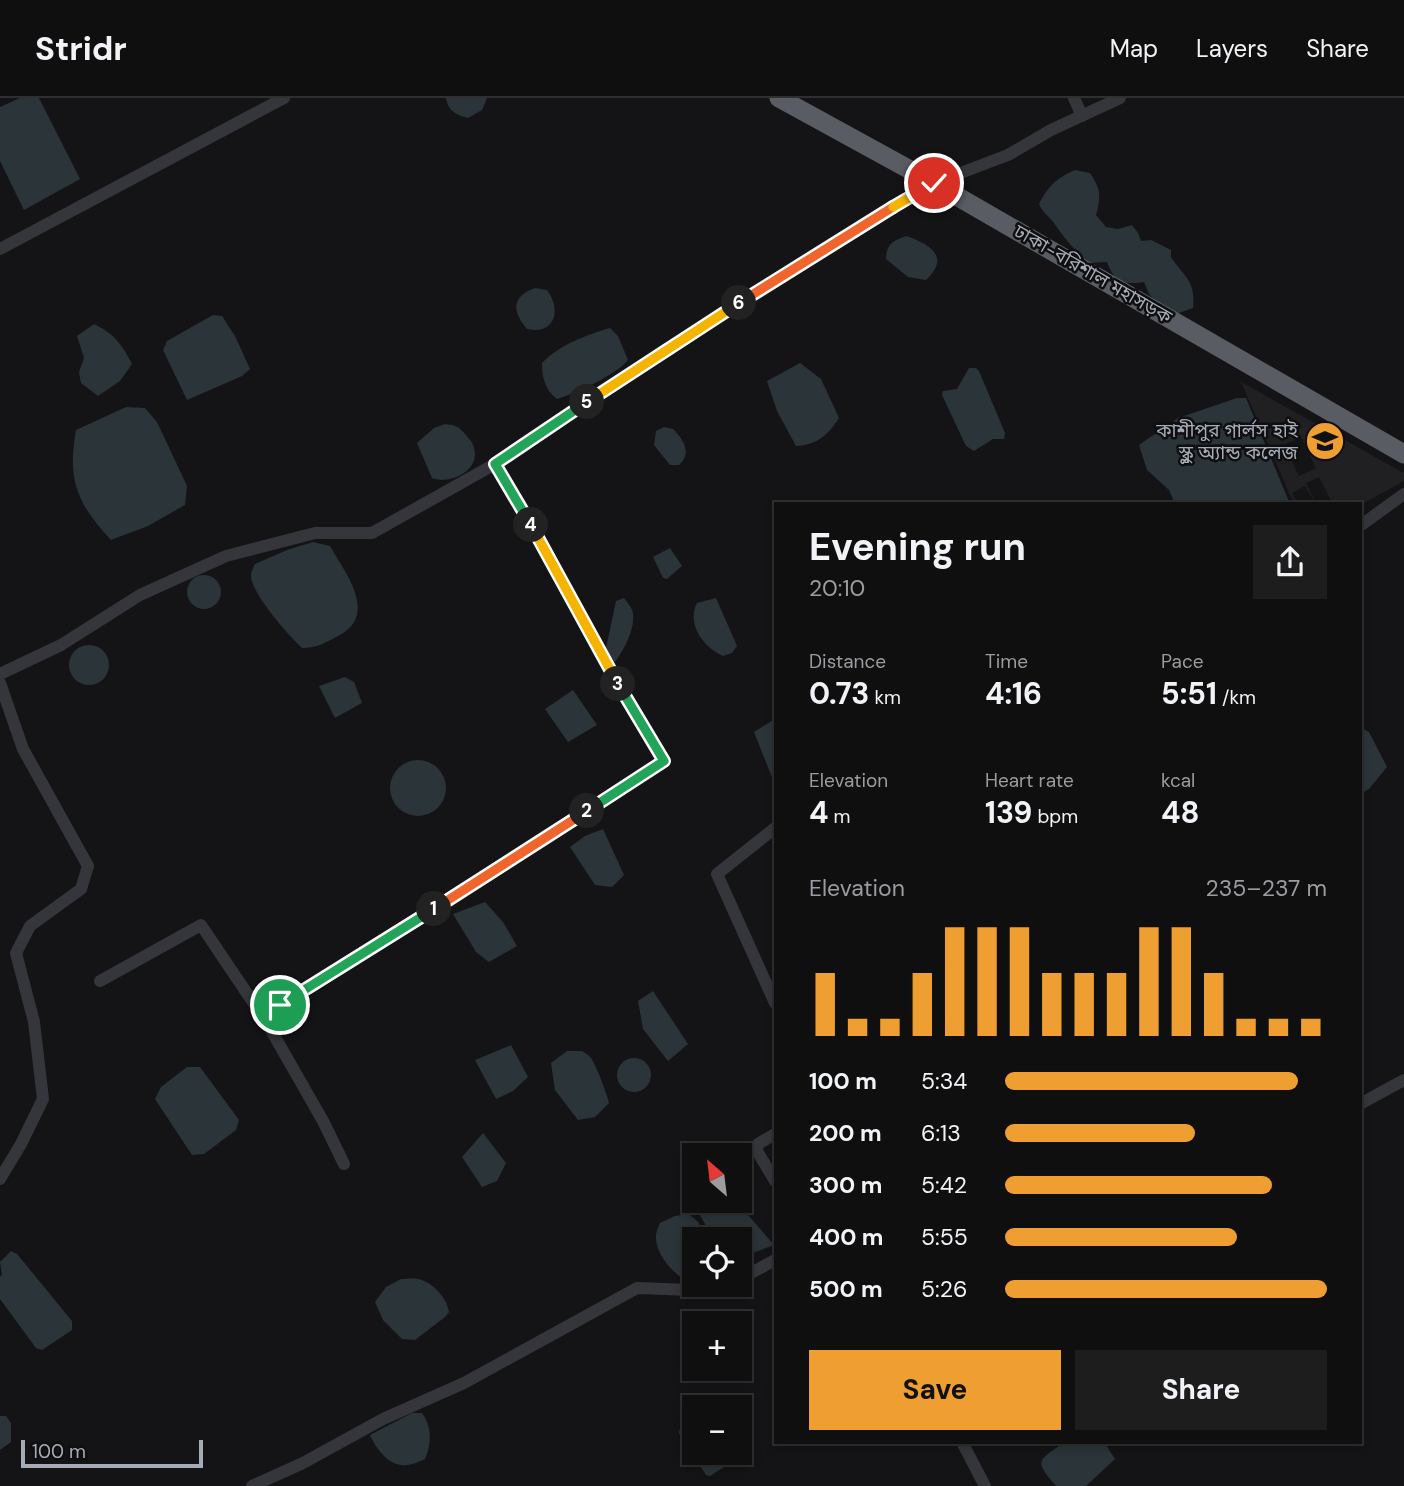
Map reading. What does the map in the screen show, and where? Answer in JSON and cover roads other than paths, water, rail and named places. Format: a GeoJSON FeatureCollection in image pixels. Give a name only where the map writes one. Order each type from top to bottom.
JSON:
{"type":"FeatureCollection","features":[{"type":"Feature","properties":{"kind":"highway","name":"ঢাকা-বরিশাল মহাসড়ক"},"geometry":{"type":"LineString","coordinates":[[779,98],[934,183],[1404,454]]}},
{"type":"Feature","properties":{"kind":"street"},"geometry":{"type":"LineString","coordinates":[[0,249],[284,98]]}},
{"type":"Feature","properties":{"kind":"street"},"geometry":{"type":"LineString","coordinates":[[1074,98],[1082,116]]}},
{"type":"Feature","properties":{"kind":"street"},"geometry":{"type":"LineString","coordinates":[[0,674],[61,645],[139,595],[226,556],[315,533],[372,533],[495,464],[666,349],[934,183],[1008,155],[1051,130],[1121,98]]}},
{"type":"Feature","properties":{"kind":"street"},"geometry":{"type":"LineString","coordinates":[[267,1023],[271,1012],[280,1005],[664,761],[600,654],[540,539],[495,464]]}},
{"type":"Feature","properties":{"kind":"street"},"geometry":{"type":"LineString","coordinates":[[1362,525],[1404,494]]}},
{"type":"Feature","properties":{"kind":"street"},"geometry":{"type":"LineString","coordinates":[[0,683],[23,749],[88,866],[81,889],[30,926],[16,953],[34,1022],[43,1099],[22,1144],[0,1179]]}},
{"type":"Feature","properties":{"kind":"street"},"geometry":{"type":"LineString","coordinates":[[774,829],[717,874],[774,1001]]}},
{"type":"Feature","properties":{"kind":"street"},"geometry":{"type":"LineString","coordinates":[[100,981],[201,925],[267,1023],[323,1121],[344,1164]]}},
{"type":"Feature","properties":{"kind":"street"},"geometry":{"type":"LineString","coordinates":[[1362,1103],[1404,1080]]}},
{"type":"Feature","properties":{"kind":"street"},"geometry":{"type":"LineString","coordinates":[[774,1135],[758,1144],[757,1151],[774,1179]]}},
{"type":"Feature","properties":{"kind":"street"},"geometry":{"type":"LineString","coordinates":[[752,1272],[774,1261]]}},
{"type":"Feature","properties":{"kind":"street"},"geometry":{"type":"LineString","coordinates":[[252,1486],[303,1464],[383,1419],[464,1383],[637,1288],[682,1290]]}},
{"type":"Feature","properties":{"kind":"street"},"geometry":{"type":"LineString","coordinates":[[963,1444],[985,1486]]}},
{"type":"Feature","properties":{"kind":"place","name":"কাশীপুর গার্লস হাই স্কুল অ্যান্ড কলেজ"},"geometry":{"type":"Point","coordinates":[1325,441]}}]}
